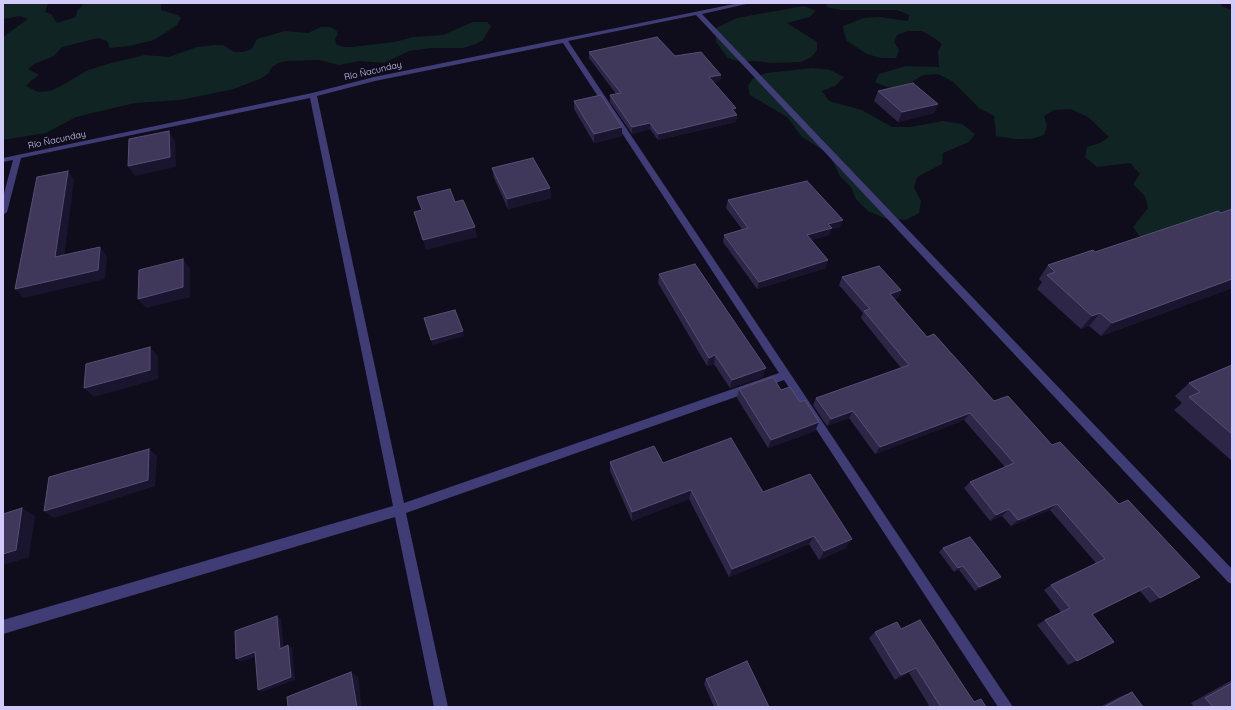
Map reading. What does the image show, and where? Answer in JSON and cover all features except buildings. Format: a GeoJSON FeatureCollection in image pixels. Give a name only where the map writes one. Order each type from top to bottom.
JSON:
{"type":"FeatureCollection","features":[{"type":"Feature","properties":{"kind":"street","name":"Río Ñacunday"},"geometry":{"type":"LineString","coordinates":[[3,160],[313,95],[374,79],[748,3]]}},
{"type":"Feature","properties":{"kind":"street"},"geometry":{"type":"LineString","coordinates":[[697,13],[1232,578]]}},
{"type":"Feature","properties":{"kind":"street"},"geometry":{"type":"LineString","coordinates":[[565,41],[1006,707]]}},
{"type":"Feature","properties":{"kind":"street"},"geometry":{"type":"LineString","coordinates":[[313,95],[441,707]]}},
{"type":"Feature","properties":{"kind":"street"},"geometry":{"type":"LineString","coordinates":[[3,212],[18,157]]}},
{"type":"Feature","properties":{"kind":"street"},"geometry":{"type":"LineString","coordinates":[[3,627],[399,510],[787,375]]}},
{"type":"Feature","properties":{"kind":"green space"},"geometry":{"type":"Polygon","coordinates":[[[3,3],[48,3],[45,12],[51,14],[57,23],[76,17],[77,11],[83,3],[161,3],[161,10],[178,15],[181,18],[177,25],[154,40],[129,46],[110,48],[107,41],[98,38],[62,47],[54,56],[34,64],[28,69],[39,75],[26,86],[38,92],[50,91],[86,71],[107,64],[145,55],[169,57],[197,47],[214,45],[223,45],[234,52],[243,52],[252,49],[257,39],[285,31],[308,33],[321,27],[330,27],[336,30],[338,34],[335,39],[336,44],[343,47],[352,47],[395,42],[413,37],[443,35],[473,22],[487,22],[491,26],[483,40],[463,48],[431,48],[409,51],[384,63],[360,61],[339,65],[319,60],[288,61],[278,63],[262,78],[234,89],[180,100],[135,103],[76,117],[46,133],[3,140],[3,37],[28,19],[20,16],[3,19],[3,3]]]}},
{"type":"Feature","properties":{"kind":"green space"},"geometry":{"type":"Polygon","coordinates":[[[826,3],[1219,3],[1223,7],[1232,10],[1232,215],[1143,241],[1133,227],[1148,208],[1145,196],[1133,184],[1140,174],[1130,163],[1097,167],[1085,157],[1087,147],[1100,143],[1109,137],[1088,117],[1071,109],[1054,110],[1044,116],[1047,126],[1044,135],[1031,139],[1015,139],[996,136],[994,116],[979,108],[952,81],[938,74],[923,75],[905,86],[890,88],[875,82],[879,74],[906,66],[939,67],[938,51],[942,44],[933,37],[922,31],[908,31],[897,35],[894,42],[899,50],[896,58],[881,58],[867,54],[847,41],[844,33],[843,26],[864,18],[879,17],[908,21],[909,15],[897,10],[841,10],[827,7],[826,3]]]}},
{"type":"Feature","properties":{"kind":"green space"},"geometry":{"type":"Polygon","coordinates":[[[804,6],[816,11],[809,17],[787,23],[817,42],[817,50],[812,57],[801,62],[741,62],[728,58],[716,42],[716,28],[737,18],[804,6]]]}},
{"type":"Feature","properties":{"kind":"green space"},"geometry":{"type":"Polygon","coordinates":[[[813,68],[830,70],[844,77],[835,86],[822,91],[829,101],[862,110],[892,127],[910,127],[943,121],[962,124],[975,134],[969,142],[943,153],[942,164],[917,177],[914,188],[921,201],[919,213],[906,220],[887,219],[868,211],[856,199],[851,187],[840,176],[829,154],[802,137],[787,117],[750,95],[748,86],[753,78],[766,73],[813,68]]]}}]}
